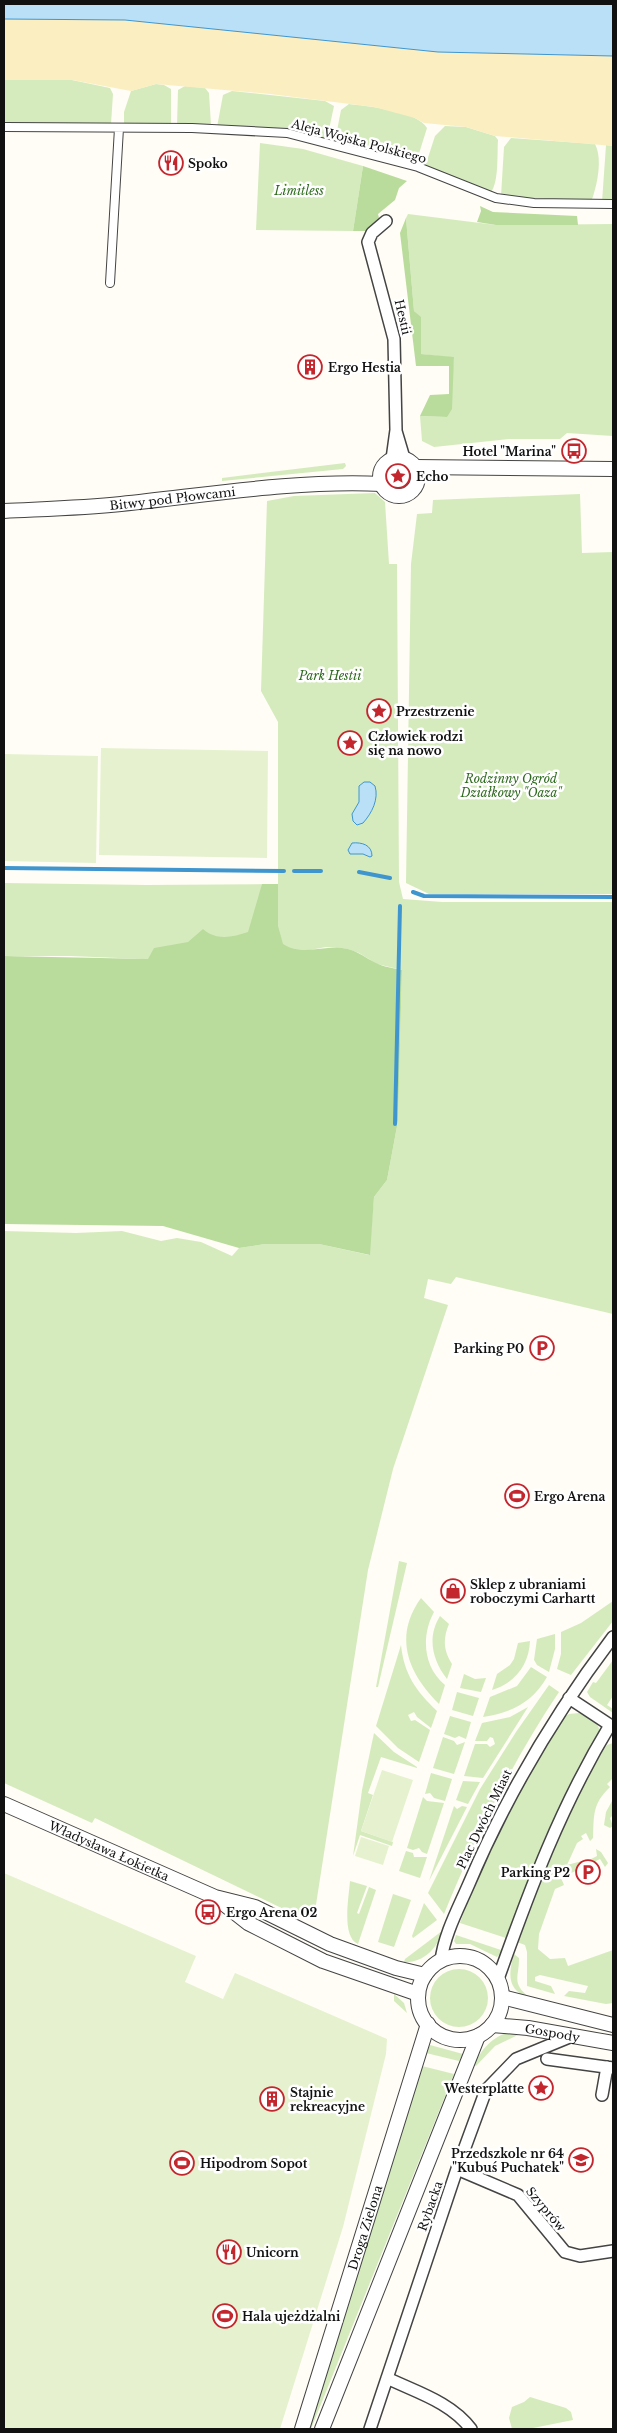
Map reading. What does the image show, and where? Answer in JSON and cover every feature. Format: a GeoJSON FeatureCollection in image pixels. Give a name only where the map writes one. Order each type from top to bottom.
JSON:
{"type":"FeatureCollection","features":[{"type":"Feature","properties":{"kind":"street","name":"Aleja Wojska Polskiego"},"geometry":{"type":"LineString","coordinates":[[4,127],[214,129],[294,134],[418,167],[496,198],[534,203],[613,204]]}},
{"type":"Feature","properties":{"kind":"street"},"geometry":{"type":"LineString","coordinates":[[110,283],[119,128]]}},
{"type":"Feature","properties":{"kind":"street","name":"Hestii"},"geometry":{"type":"LineString","coordinates":[[386,221],[372,233],[368,242],[394,339],[398,458]]}},
{"type":"Feature","properties":{"kind":"street"},"geometry":{"type":"LineString","coordinates":[[417,473],[411,492],[404,495],[392,494],[381,478],[387,462],[398,458],[417,473],[515,467],[613,470]]}},
{"type":"Feature","properties":{"kind":"street","name":"Bitwy pod Płowcami"},"geometry":{"type":"LineString","coordinates":[[4,511],[120,504],[278,486],[381,478]]}},
{"type":"Feature","properties":{"kind":"street","name":"Plac Dwóch Miast"},"geometry":{"type":"LineString","coordinates":[[440,1961],[455,1916],[504,1807],[536,1748],[613,1637]]}},
{"type":"Feature","properties":{"kind":"street"},"geometry":{"type":"LineString","coordinates":[[498,1980],[529,1890],[552,1833],[612,1726],[569,1698]]}},
{"type":"Feature","properties":{"kind":"street","name":"Władysława Łokietka"},"geometry":{"type":"LineString","coordinates":[[4,1804],[215,1897],[255,1908],[330,1944],[396,1968],[424,1975]]}},
{"type":"Feature","properties":{"kind":"street","name":"Władysława Łokietka"},"geometry":{"type":"LineString","coordinates":[[215,1897],[248,1923],[324,1961],[418,1994]]}},
{"type":"Feature","properties":{"kind":"street"},"geometry":{"type":"LineString","coordinates":[[322,2429],[478,2036],[492,2025],[497,2016],[502,1997],[498,1980],[490,1968],[479,1961],[466,1956],[453,1956],[440,1961],[424,1975],[418,1994],[419,2005],[428,2024],[436,2032],[456,2039],[478,2036]]}},
{"type":"Feature","properties":{"kind":"street","name":"Gospody"},"geometry":{"type":"LineString","coordinates":[[502,1997],[613,2025]]}},
{"type":"Feature","properties":{"kind":"street","name":"Droga Zielona"},"geometry":{"type":"LineString","coordinates":[[302,2429],[342,2306],[428,2024]]}},
{"type":"Feature","properties":{"kind":"street","name":"Gospody"},"geometry":{"type":"LineString","coordinates":[[492,2025],[528,2028],[613,2043]]}},
{"type":"Feature","properties":{"kind":"street","name":"Rybacka"},"geometry":{"type":"LineString","coordinates":[[370,2429],[481,2101],[494,2079],[516,2059],[572,2036]]}},
{"type":"Feature","properties":{"kind":"street"},"geometry":{"type":"LineString","coordinates":[[547,2059],[610,2067],[602,2095]]}},
{"type":"Feature","properties":{"kind":"street","name":"Szyprów"},"geometry":{"type":"LineString","coordinates":[[457,2169],[518,2195],[566,2252],[580,2256],[613,2251]]}},
{"type":"Feature","properties":{"kind":"street"},"geometry":{"type":"LineString","coordinates":[[387,2378],[447,2406],[464,2419],[471,2429]]}},
{"type":"Feature","properties":{"kind":"green space"},"geometry":{"type":"Polygon","coordinates":[[[4,80],[72,80],[110,88],[113,94],[111,124],[4,124],[4,80]]]}},
{"type":"Feature","properties":{"kind":"green space"},"geometry":{"type":"Polygon","coordinates":[[[156,84],[164,85],[171,89],[171,126],[124,125],[124,112],[131,91],[156,84]]]}},
{"type":"Feature","properties":{"kind":"green space"},"geometry":{"type":"Polygon","coordinates":[[[185,86],[205,88],[209,93],[211,125],[177,125],[178,90],[185,86]]]}},
{"type":"Feature","properties":{"kind":"green space"},"geometry":{"type":"Polygon","coordinates":[[[232,91],[325,101],[334,106],[327,139],[281,129],[217,127],[223,95],[232,91]]]}},
{"type":"Feature","properties":{"kind":"green space"},"geometry":{"type":"Polygon","coordinates":[[[349,104],[391,110],[414,117],[422,122],[427,128],[416,163],[335,141],[341,110],[349,104]]]}},
{"type":"Feature","properties":{"kind":"green space"},"geometry":{"type":"Polygon","coordinates":[[[445,126],[466,127],[495,136],[498,140],[496,175],[491,192],[425,167],[435,136],[445,126]]]}},
{"type":"Feature","properties":{"kind":"green space"},"geometry":{"type":"Polygon","coordinates":[[[511,138],[595,144],[599,165],[591,202],[501,196],[504,147],[511,138]]]}},
{"type":"Feature","properties":{"kind":"green space","name":"Limitless"},"geometry":{"type":"Polygon","coordinates":[[[260,143],[303,149],[363,166],[353,231],[256,230],[260,143]]]}},
{"type":"Feature","properties":{"kind":"green space"},"geometry":{"type":"Polygon","coordinates":[[[606,145],[613,146],[613,202],[602,202],[606,145]]]}},
{"type":"Feature","properties":{"kind":"green space"},"geometry":{"type":"Polygon","coordinates":[[[363,166],[407,181],[399,188],[395,200],[378,214],[380,222],[366,231],[353,231],[363,166]]]}},
{"type":"Feature","properties":{"kind":"green space"},"geometry":{"type":"Polygon","coordinates":[[[480,206],[493,212],[577,216],[578,225],[496,225],[477,222],[481,211],[480,206]]]}},
{"type":"Feature","properties":{"kind":"green space"},"geometry":{"type":"Polygon","coordinates":[[[408,214],[496,225],[613,224],[613,436],[567,433],[560,439],[509,439],[434,447],[422,441],[420,416],[447,417],[454,358],[421,354],[421,318],[414,311],[406,218],[408,214]]]}},
{"type":"Feature","properties":{"kind":"green space"},"geometry":{"type":"Polygon","coordinates":[[[406,218],[414,311],[421,317],[421,354],[454,357],[452,409],[447,417],[420,416],[430,395],[449,394],[449,366],[416,366],[400,233],[406,218]]]}},
{"type":"Feature","properties":{"kind":"green space"},"geometry":{"type":"Polygon","coordinates":[[[345,463],[346,466],[343,469],[222,481],[222,478],[345,463]]]}},
{"type":"Feature","properties":{"kind":"green space"},"geometry":{"type":"Polygon","coordinates":[[[396,468],[402,468],[407,473],[405,482],[396,484],[391,479],[391,473],[396,468]]]}},
{"type":"Feature","properties":{"kind":"green space","name":"Park Hestii"},"geometry":{"type":"Polygon","coordinates":[[[375,493],[385,502],[389,564],[397,564],[399,882],[403,899],[442,902],[613,902],[613,1314],[456,1277],[451,1284],[428,1279],[424,1298],[448,1305],[393,1469],[368,1570],[315,1911],[296,1915],[95,1818],[92,1823],[4,1783],[4,1231],[76,1233],[122,1231],[161,1241],[177,1238],[201,1242],[232,1256],[239,1248],[265,1244],[319,1244],[369,1255],[374,1197],[387,1180],[398,1121],[402,970],[377,964],[359,953],[348,949],[326,947],[240,963],[70,956],[4,956],[4,883],[278,884],[278,722],[261,691],[267,501],[294,496],[375,493]]]}},
{"type":"Feature","properties":{"kind":"green space","name":"Rodzinny Ogród Działkowy \"Oaza\""},"geometry":{"type":"Polygon","coordinates":[[[580,494],[582,553],[613,552],[613,894],[429,894],[406,883],[411,564],[417,514],[432,513],[433,500],[580,494]]]}},
{"type":"Feature","properties":{"kind":"green space"},"geometry":{"type":"Polygon","coordinates":[[[101,748],[268,751],[267,858],[99,855],[101,748]]]}},
{"type":"Feature","properties":{"kind":"green space"},"geometry":{"type":"Polygon","coordinates":[[[4,754],[98,756],[96,863],[4,861],[4,754]]]}},
{"type":"Feature","properties":{"kind":"green space"},"geometry":{"type":"Polygon","coordinates":[[[262,884],[278,884],[278,926],[283,944],[298,950],[348,949],[379,964],[402,970],[398,1121],[387,1180],[374,1197],[370,1255],[319,1244],[265,1244],[239,1248],[163,1226],[4,1224],[4,956],[148,959],[154,948],[188,942],[203,929],[219,937],[242,934],[248,932],[262,884]]]}},
{"type":"Feature","properties":{"kind":"green space"},"geometry":{"type":"Polygon","coordinates":[[[399,1561],[407,1563],[378,1687],[376,1687],[399,1561]]]}},
{"type":"Feature","properties":{"kind":"green space"},"geometry":{"type":"Polygon","coordinates":[[[421,1598],[434,1612],[427,1631],[426,1651],[432,1669],[445,1685],[439,1704],[419,1680],[408,1654],[406,1641],[408,1627],[412,1612],[421,1598]]]}},
{"type":"Feature","properties":{"kind":"green space"},"geometry":{"type":"Polygon","coordinates":[[[613,1601],[613,1621],[571,1675],[557,1669],[561,1654],[561,1632],[581,1623],[613,1601]]]}},
{"type":"Feature","properties":{"kind":"green space"},"geometry":{"type":"Polygon","coordinates":[[[440,1616],[449,1624],[445,1644],[452,1664],[447,1679],[438,1664],[433,1648],[434,1632],[440,1616]]]}},
{"type":"Feature","properties":{"kind":"green space"},"geometry":{"type":"Polygon","coordinates":[[[555,1634],[555,1649],[549,1672],[537,1665],[534,1660],[537,1639],[555,1634]]]}},
{"type":"Feature","properties":{"kind":"green space"},"geometry":{"type":"Polygon","coordinates":[[[530,1641],[527,1658],[519,1672],[508,1683],[492,1690],[497,1674],[510,1665],[514,1659],[518,1643],[530,1641]]]}},
{"type":"Feature","properties":{"kind":"green space"},"geometry":{"type":"Polygon","coordinates":[[[401,1645],[405,1665],[412,1681],[437,1711],[431,1728],[417,1717],[414,1712],[408,1715],[411,1721],[415,1720],[430,1730],[419,1762],[398,1748],[376,1726],[401,1645]]]}},
{"type":"Feature","properties":{"kind":"green space"},"geometry":{"type":"Polygon","coordinates":[[[613,1660],[613,1696],[607,1705],[613,1709],[613,1713],[590,1697],[587,1692],[593,1682],[596,1683],[613,1660]]]}},
{"type":"Feature","properties":{"kind":"green space"},"geometry":{"type":"Polygon","coordinates":[[[531,1667],[547,1677],[535,1693],[528,1700],[512,1709],[483,1717],[490,1697],[517,1686],[531,1667]]]}},
{"type":"Feature","properties":{"kind":"green space"},"geometry":{"type":"Polygon","coordinates":[[[464,1674],[475,1679],[486,1678],[481,1692],[460,1688],[464,1674]]]}},
{"type":"Feature","properties":{"kind":"green space"},"geometry":{"type":"Polygon","coordinates":[[[549,1685],[559,1692],[510,1772],[469,1856],[444,1914],[428,1893],[480,1789],[516,1732],[549,1685]]]}},
{"type":"Feature","properties":{"kind":"green space"},"geometry":{"type":"Polygon","coordinates":[[[457,1692],[479,1698],[473,1716],[452,1710],[457,1692]]]}},
{"type":"Feature","properties":{"kind":"green space"},"geometry":{"type":"Polygon","coordinates":[[[528,1707],[483,1778],[464,1776],[475,1744],[487,1744],[490,1747],[495,1744],[493,1738],[490,1737],[487,1741],[475,1741],[482,1723],[510,1717],[528,1707]]]}},
{"type":"Feature","properties":{"kind":"green space"},"geometry":{"type":"Polygon","coordinates":[[[579,1713],[593,1720],[598,1726],[600,1733],[546,1835],[506,1938],[460,1923],[474,1883],[508,1809],[561,1719],[569,1714],[579,1713]]]}},
{"type":"Feature","properties":{"kind":"green space"},"geometry":{"type":"Polygon","coordinates":[[[450,1716],[471,1722],[466,1739],[444,1734],[450,1716]]]}},
{"type":"Feature","properties":{"kind":"green space"},"geometry":{"type":"Polygon","coordinates":[[[374,1733],[394,1752],[417,1768],[381,1757],[368,1793],[373,1795],[361,1831],[393,1842],[392,1846],[360,1835],[353,1856],[362,1790],[374,1733]]]}},
{"type":"Feature","properties":{"kind":"green space"},"geometry":{"type":"Polygon","coordinates":[[[443,1737],[454,1741],[457,1745],[465,1742],[454,1774],[433,1768],[443,1737]]]}},
{"type":"Feature","properties":{"kind":"green space"},"geometry":{"type":"Polygon","coordinates":[[[613,1743],[613,1778],[607,1784],[610,1787],[600,1799],[595,1811],[593,1838],[590,1841],[586,1833],[581,1836],[583,1839],[577,1843],[567,1865],[582,1861],[583,1863],[597,1856],[596,1849],[601,1852],[608,1863],[605,1867],[600,1859],[561,1878],[564,1885],[555,1889],[539,1934],[538,1949],[550,1959],[565,1958],[568,1966],[613,1950],[613,2003],[606,2004],[564,1996],[569,1991],[585,1993],[588,1986],[540,1975],[535,1977],[535,1981],[551,1986],[555,1994],[527,1986],[527,1952],[525,1945],[517,1942],[559,1831],[602,1752],[607,1745],[613,1743]]]}},
{"type":"Feature","properties":{"kind":"green space"},"geometry":{"type":"Polygon","coordinates":[[[382,1770],[413,1780],[392,1842],[361,1831],[382,1770]]]}},
{"type":"Feature","properties":{"kind":"green space"},"geometry":{"type":"Polygon","coordinates":[[[431,1773],[452,1779],[445,1801],[434,1798],[430,1793],[425,1794],[431,1773]]]}},
{"type":"Feature","properties":{"kind":"green space"},"geometry":{"type":"Polygon","coordinates":[[[463,1781],[480,1782],[468,1804],[456,1800],[463,1781]]]}},
{"type":"Feature","properties":{"kind":"green space"},"geometry":{"type":"Polygon","coordinates":[[[423,1797],[427,1801],[444,1803],[427,1854],[419,1848],[413,1850],[407,1848],[423,1797]]]}},
{"type":"Feature","properties":{"kind":"green space"},"geometry":{"type":"Polygon","coordinates":[[[612,1801],[613,1815],[610,1818],[613,1826],[610,1828],[604,1825],[606,1812],[612,1801]]]}},
{"type":"Feature","properties":{"kind":"green space"},"geometry":{"type":"Polygon","coordinates":[[[454,1806],[457,1809],[462,1806],[467,1807],[429,1881],[454,1806]]]}},
{"type":"Feature","properties":{"kind":"green space"},"geometry":{"type":"Polygon","coordinates":[[[361,1837],[389,1846],[383,1865],[355,1856],[361,1837]]]}},
{"type":"Feature","properties":{"kind":"green space"},"geometry":{"type":"Polygon","coordinates":[[[406,1851],[413,1853],[414,1857],[427,1857],[420,1878],[399,1871],[406,1851]]]}},
{"type":"Feature","properties":{"kind":"green space","name":"Hipodrom Sopot"},"geometry":{"type":"Polygon","coordinates":[[[4,1873],[196,1956],[185,1982],[223,1999],[235,1973],[387,2039],[386,2054],[343,2227],[280,2429],[4,2429],[4,1873]]]}},
{"type":"Feature","properties":{"kind":"green space"},"geometry":{"type":"Polygon","coordinates":[[[350,1881],[367,1886],[357,1913],[359,1914],[369,1887],[376,1890],[358,1944],[349,1933],[347,1915],[350,1881]]]}},
{"type":"Feature","properties":{"kind":"green space"},"geometry":{"type":"Polygon","coordinates":[[[393,1894],[411,1900],[394,1947],[378,1942],[393,1894]]]}},
{"type":"Feature","properties":{"kind":"green space"},"geometry":{"type":"Polygon","coordinates":[[[424,1903],[437,1920],[413,1938],[412,1936],[424,1903]]]}},
{"type":"Feature","properties":{"kind":"green space"},"geometry":{"type":"Polygon","coordinates":[[[442,1931],[437,1943],[429,1953],[418,1960],[404,1962],[405,1959],[442,1931]]]}},
{"type":"Feature","properties":{"kind":"green space"},"geometry":{"type":"Polygon","coordinates":[[[456,1935],[501,1950],[497,1957],[470,1944],[456,1944],[454,1941],[456,1935]]]}},
{"type":"Feature","properties":{"kind":"green space"},"geometry":{"type":"Polygon","coordinates":[[[514,1954],[519,1958],[518,1984],[530,1998],[517,1991],[511,1981],[510,1975],[514,1954]]]}},
{"type":"Feature","properties":{"kind":"green space"},"geometry":{"type":"Polygon","coordinates":[[[453,1969],[465,1969],[480,1977],[488,1992],[488,2004],[480,2019],[465,2027],[453,2027],[438,2019],[430,2004],[430,1992],[438,1977],[453,1969]]]}},
{"type":"Feature","properties":{"kind":"green space"},"geometry":{"type":"Polygon","coordinates":[[[394,1994],[404,2003],[407,2013],[394,2001],[394,1994]]]}},
{"type":"Feature","properties":{"kind":"green space"},"geometry":{"type":"Polygon","coordinates":[[[511,2032],[520,2034],[495,2046],[476,2066],[474,2065],[488,2044],[499,2036],[511,2032]]]}},
{"type":"Feature","properties":{"kind":"green space"},"geometry":{"type":"Polygon","coordinates":[[[430,2045],[463,2054],[459,2061],[426,2053],[430,2045]]]}},
{"type":"Feature","properties":{"kind":"green space"},"geometry":{"type":"Polygon","coordinates":[[[422,2066],[454,2074],[311,2429],[309,2429],[422,2066]]]}},
{"type":"Feature","properties":{"kind":"green space"},"geometry":{"type":"Polygon","coordinates":[[[530,2397],[566,2408],[571,2412],[573,2420],[528,2429],[512,2429],[509,2418],[512,2407],[530,2397]]]}},
{"type":"Feature","properties":{"kind":"sand"},"geometry":{"type":"Polygon","coordinates":[[[4,19],[125,20],[438,52],[613,56],[613,146],[495,136],[466,127],[424,123],[415,118],[374,107],[270,94],[156,84],[131,91],[72,80],[4,80],[4,19]]]}},
{"type":"Feature","properties":{"kind":"water"},"geometry":{"type":"Polygon","coordinates":[[[4,4],[613,4],[613,56],[438,52],[125,20],[4,19],[4,4]]]}},
{"type":"Feature","properties":{"kind":"water"},"geometry":{"type":"Polygon","coordinates":[[[364,782],[370,782],[375,786],[376,796],[372,810],[363,823],[357,825],[353,821],[352,814],[359,802],[359,786],[364,782]]]}},
{"type":"Feature","properties":{"kind":"water"},"geometry":{"type":"Polygon","coordinates":[[[352,843],[366,845],[372,852],[372,856],[350,854],[348,850],[352,843]]]}},
{"type":"Feature","properties":{"kind":"waterway"},"geometry":{"type":"LineString","coordinates":[[4,868],[284,871]]}},
{"type":"Feature","properties":{"kind":"waterway"},"geometry":{"type":"LineString","coordinates":[[294,871],[321,871]]}},
{"type":"Feature","properties":{"kind":"waterway"},"geometry":{"type":"LineString","coordinates":[[359,872],[390,878]]}},
{"type":"Feature","properties":{"kind":"waterway"},"geometry":{"type":"LineString","coordinates":[[413,892],[424,896],[613,897]]}},
{"type":"Feature","properties":{"kind":"waterway"},"geometry":{"type":"LineString","coordinates":[[395,1124],[400,906]]}},
{"type":"Feature","properties":{"kind":"place","name":"Spoko"},"geometry":{"type":"Point","coordinates":[171,163]}},
{"type":"Feature","properties":{"kind":"place","name":"Ergo Hestia"},"geometry":{"type":"Point","coordinates":[310,367]}},
{"type":"Feature","properties":{"kind":"place","name":"Hotel \"Marina\""},"geometry":{"type":"Point","coordinates":[574,451]}},
{"type":"Feature","properties":{"kind":"place","name":"Echo"},"geometry":{"type":"Point","coordinates":[398,476]}},
{"type":"Feature","properties":{"kind":"place","name":"Przestrzenie"},"geometry":{"type":"Point","coordinates":[379,711]}},
{"type":"Feature","properties":{"kind":"place","name":"Człowiek rodzi się na nowo"},"geometry":{"type":"Point","coordinates":[350,743]}},
{"type":"Feature","properties":{"kind":"place","name":"Parking P0"},"geometry":{"type":"Point","coordinates":[542,1348]}},
{"type":"Feature","properties":{"kind":"place","name":"Ergo Arena"},"geometry":{"type":"Point","coordinates":[517,1496]}},
{"type":"Feature","properties":{"kind":"place","name":"Sklep z ubraniami roboczymi Carhartt"},"geometry":{"type":"Point","coordinates":[453,1591]}},
{"type":"Feature","properties":{"kind":"place","name":"Parking P2"},"geometry":{"type":"Point","coordinates":[588,1872]}},
{"type":"Feature","properties":{"kind":"place","name":"Ergo Arena 02"},"geometry":{"type":"Point","coordinates":[208,1912]}},
{"type":"Feature","properties":{"kind":"place","name":"Westerplatte"},"geometry":{"type":"Point","coordinates":[541,2088]}},
{"type":"Feature","properties":{"kind":"place","name":"Stajnie rekreacyjne"},"geometry":{"type":"Point","coordinates":[272,2099]}},
{"type":"Feature","properties":{"kind":"place","name":"Przedszkole nr 64 \"Kubuś Puchatek\""},"geometry":{"type":"Point","coordinates":[581,2160]}},
{"type":"Feature","properties":{"kind":"place","name":"Hipodrom Sopot"},"geometry":{"type":"Point","coordinates":[182,2163]}},
{"type":"Feature","properties":{"kind":"place","name":"Unicorn"},"geometry":{"type":"Point","coordinates":[229,2252]}},
{"type":"Feature","properties":{"kind":"place","name":"Hala ujeżdżalni"},"geometry":{"type":"Point","coordinates":[225,2316]}}]}
